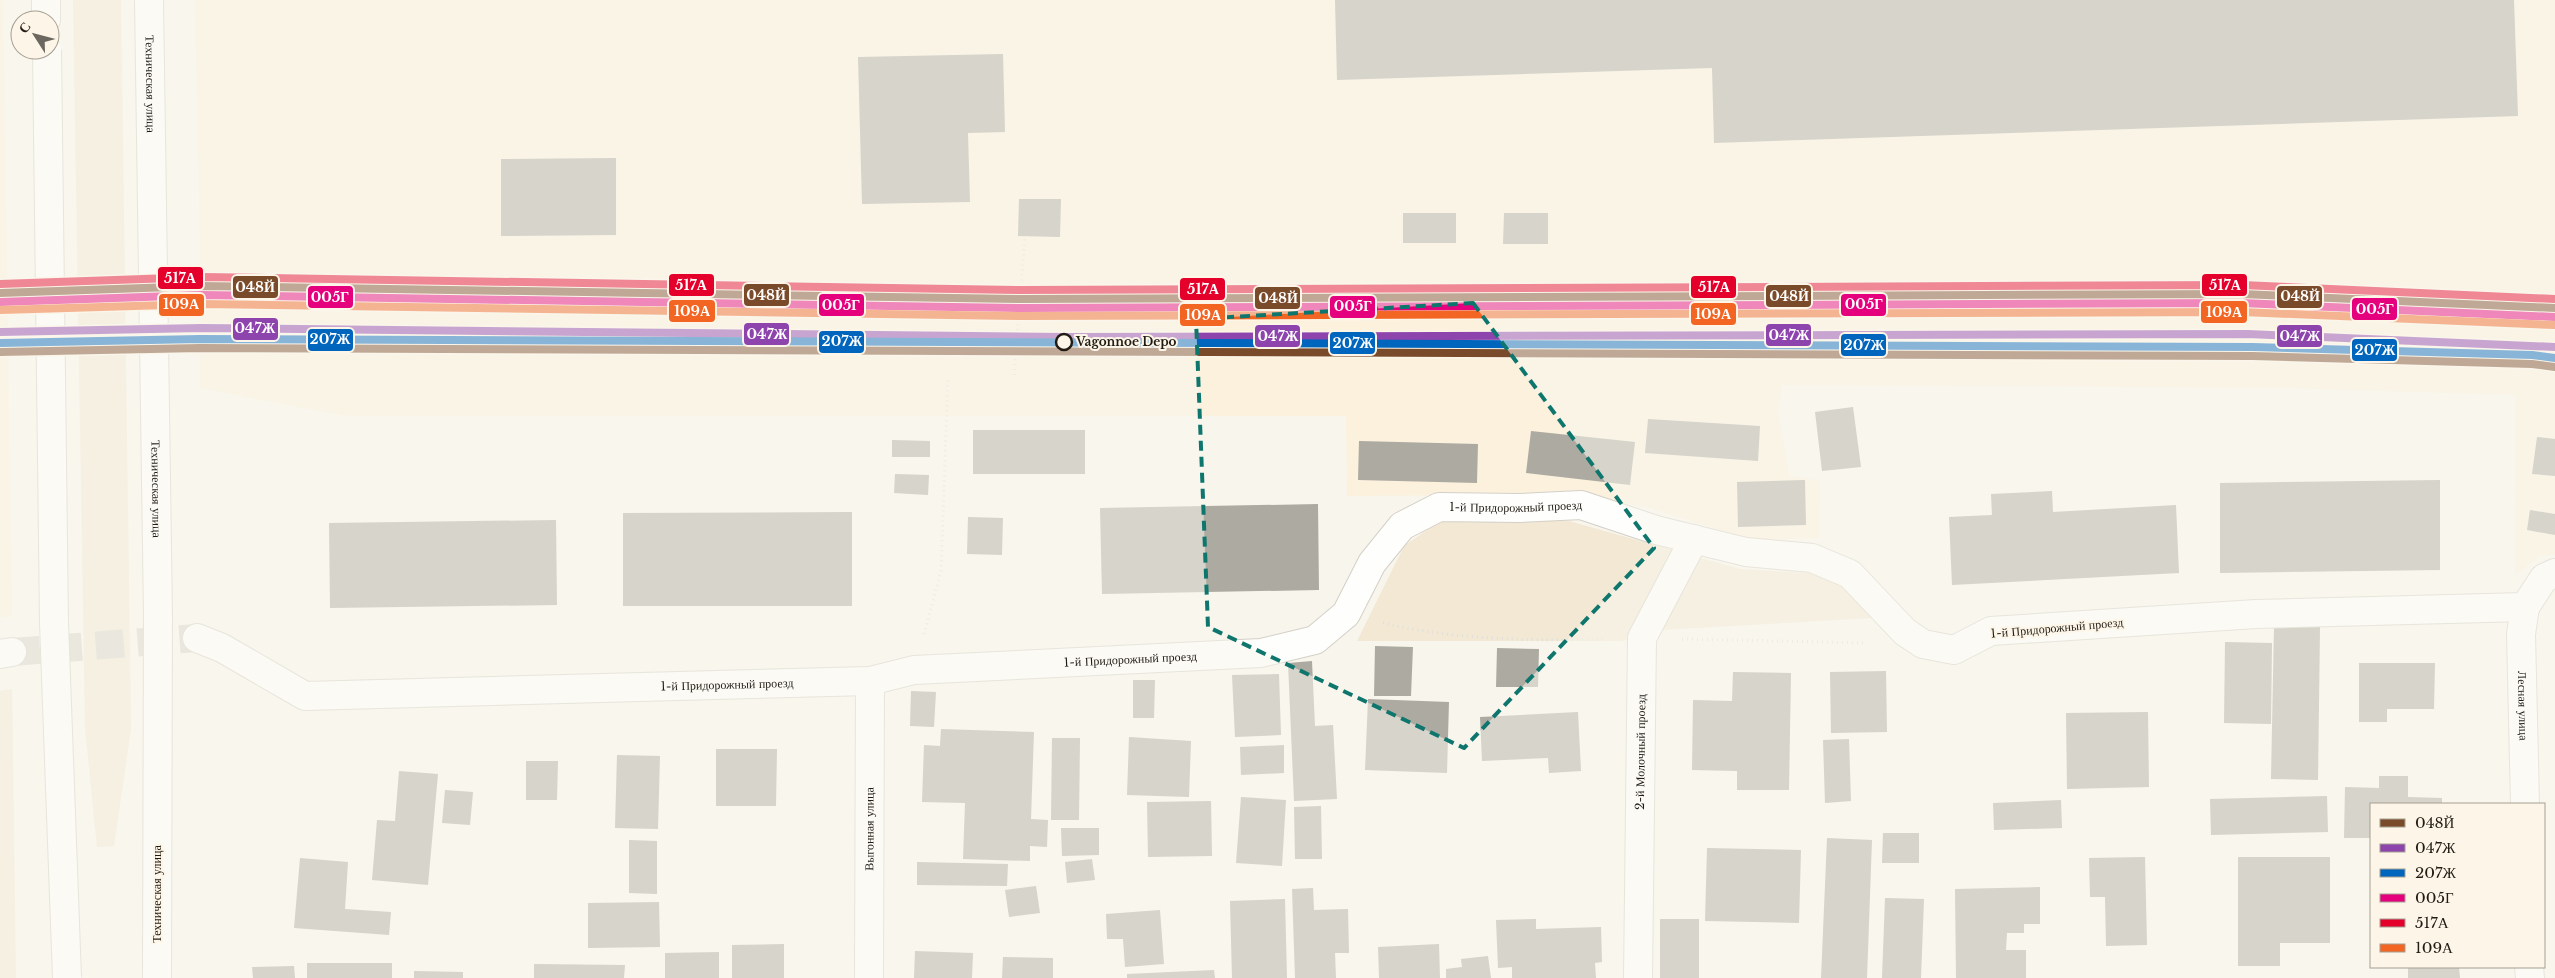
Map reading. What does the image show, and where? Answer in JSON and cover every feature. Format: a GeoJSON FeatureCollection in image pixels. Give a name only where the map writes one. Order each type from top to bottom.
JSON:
{"type":"FeatureCollection","features":[{"type":"Feature","properties":{"kind":"street","name":"Техническая улица"},"geometry":{"type":"LineString","coordinates":[[149,0],[158,616],[157,978]]}},
{"type":"Feature","properties":{"kind":"street"},"geometry":{"type":"LineString","coordinates":[[47,60],[54,623],[67,978]]}},
{"type":"Feature","properties":{"kind":"street","name":"1-й Придорожный проезд"},"geometry":{"type":"LineString","coordinates":[[197,638],[222,648],[305,696],[870,681],[914,670],[1261,653],[1315,640],[1346,614],[1372,564],[1402,526],[1439,507],[1519,508],[1581,505],[1656,530],[1746,552],[1812,558],[1850,574],[1905,632],[1923,644],[1954,650],[1991,631],[2256,614],[2524,607]]}},
{"type":"Feature","properties":{"kind":"street","name":"2-й Молочный проезд"},"geometry":{"type":"LineString","coordinates":[[1638,978],[1642,638],[1694,539]]}},
{"type":"Feature","properties":{"kind":"street"},"geometry":{"type":"LineString","coordinates":[[2524,607],[2544,578],[2555,573]]}},
{"type":"Feature","properties":{"kind":"street","name":"Лесная улица"},"geometry":{"type":"LineString","coordinates":[[2524,607],[2521,634],[2525,803]]}},
{"type":"Feature","properties":{"kind":"street","name":"Выгонная улица"},"geometry":{"type":"LineString","coordinates":[[869,978],[870,681]]}},
{"type":"Feature","properties":{"kind":"path"},"geometry":{"type":"LineString","coordinates":[[1014,375],[1025,237]]}},
{"type":"Feature","properties":{"kind":"path"},"geometry":{"type":"LineString","coordinates":[[914,670],[941,572],[948,377]]}},
{"type":"Feature","properties":{"kind":"highlighted area"},"geometry":{"type":"Polygon","coordinates":[[[1473,303],[1654,548],[1464,748],[1208,627],[1196,319],[1473,303]]]}},
{"type":"Feature","properties":{"kind":"shaded area"},"geometry":{"type":"Polygon","coordinates":[[[0,0],[3,0],[12,615],[0,618],[0,0]]]}},
{"type":"Feature","properties":{"kind":"shaded area"},"geometry":{"type":"Polygon","coordinates":[[[73,0],[121,0],[131,729],[114,846],[97,847],[85,727],[73,0]]]}},
{"type":"Feature","properties":{"kind":"shaded area"},"geometry":{"type":"Polygon","coordinates":[[[195,0],[2555,0],[2555,554],[2540,556],[2515,575],[2516,395],[2285,388],[1782,385],[1778,412],[1789,475],[1820,481],[1819,538],[1751,540],[1650,508],[1574,494],[1347,496],[1346,416],[345,416],[200,388],[201,286],[195,0]]]}},
{"type":"Feature","properties":{"kind":"shaded area"},"geometry":{"type":"Polygon","coordinates":[[[1440,521],[1569,521],[1740,569],[1823,574],[1843,586],[1872,618],[1660,630],[1623,641],[1357,641],[1404,546],[1440,521]]]}},
{"type":"Feature","properties":{"kind":"shaded area"},"geometry":{"type":"Polygon","coordinates":[[[12,689],[16,978],[0,978],[0,691],[12,689]]]}},
{"type":"Feature","properties":{"kind":"building"},"geometry":{"type":"Polygon","coordinates":[[[1335,0],[2514,0],[2518,116],[1714,143],[1712,68],[1337,80],[1335,0]]]}},
{"type":"Feature","properties":{"kind":"building"},"geometry":{"type":"Polygon","coordinates":[[[1003,54],[1005,132],[968,133],[970,202],[862,204],[858,57],[1003,54]]]}},
{"type":"Feature","properties":{"kind":"building"},"geometry":{"type":"Polygon","coordinates":[[[616,158],[616,235],[501,236],[501,159],[616,158]]]}},
{"type":"Feature","properties":{"kind":"building"},"geometry":{"type":"Polygon","coordinates":[[[1019,199],[1061,199],[1060,237],[1018,236],[1019,199]]]}},
{"type":"Feature","properties":{"kind":"building"},"geometry":{"type":"Polygon","coordinates":[[[1403,213],[1456,213],[1456,243],[1403,243],[1403,213]]]}},
{"type":"Feature","properties":{"kind":"building"},"geometry":{"type":"Polygon","coordinates":[[[1504,213],[1548,213],[1548,244],[1503,244],[1504,213]]]}},
{"type":"Feature","properties":{"kind":"building"},"geometry":{"type":"Polygon","coordinates":[[[1853,407],[1861,467],[1822,471],[1815,412],[1853,407]]]}},
{"type":"Feature","properties":{"kind":"building"},"geometry":{"type":"Polygon","coordinates":[[[1648,419],[1760,426],[1758,461],[1645,453],[1648,419]]]}},
{"type":"Feature","properties":{"kind":"building"},"geometry":{"type":"Polygon","coordinates":[[[973,430],[1085,430],[1085,474],[973,474],[973,430]]]}},
{"type":"Feature","properties":{"kind":"building"},"geometry":{"type":"Polygon","coordinates":[[[1531,431],[1635,442],[1630,485],[1526,473],[1531,431]]]}},
{"type":"Feature","properties":{"kind":"building"},"geometry":{"type":"Polygon","coordinates":[[[2537,437],[2555,439],[2555,476],[2532,474],[2537,437]]]}},
{"type":"Feature","properties":{"kind":"building"},"geometry":{"type":"Polygon","coordinates":[[[892,440],[930,441],[930,457],[892,457],[892,440]]]}},
{"type":"Feature","properties":{"kind":"building"},"geometry":{"type":"Polygon","coordinates":[[[1359,441],[1478,444],[1477,483],[1358,480],[1359,441]]]}},
{"type":"Feature","properties":{"kind":"building"},"geometry":{"type":"Polygon","coordinates":[[[895,474],[929,475],[928,495],[894,493],[895,474]]]}},
{"type":"Feature","properties":{"kind":"building"},"geometry":{"type":"Polygon","coordinates":[[[1805,480],[1806,525],[1738,527],[1737,482],[1805,480]]]}},
{"type":"Feature","properties":{"kind":"building"},"geometry":{"type":"Polygon","coordinates":[[[2440,480],[2440,570],[2220,573],[2220,483],[2440,480]]]}},
{"type":"Feature","properties":{"kind":"building"},"geometry":{"type":"Polygon","coordinates":[[[2052,491],[2053,512],[2176,505],[2179,573],[1952,585],[1949,517],[1992,515],[1991,494],[2052,491]]]}},
{"type":"Feature","properties":{"kind":"building"},"geometry":{"type":"Polygon","coordinates":[[[1318,504],[1319,590],[1102,594],[1100,508],[1318,504]]]}},
{"type":"Feature","properties":{"kind":"building"},"geometry":{"type":"Polygon","coordinates":[[[2530,510],[2555,514],[2555,535],[2527,530],[2530,510]]]}},
{"type":"Feature","properties":{"kind":"building"},"geometry":{"type":"Polygon","coordinates":[[[852,512],[852,606],[623,606],[623,513],[852,512]]]}},
{"type":"Feature","properties":{"kind":"building"},"geometry":{"type":"Polygon","coordinates":[[[968,517],[1003,518],[1002,555],[967,554],[968,517]]]}},
{"type":"Feature","properties":{"kind":"building"},"geometry":{"type":"Polygon","coordinates":[[[556,520],[557,605],[330,608],[329,523],[556,520]]]}},
{"type":"Feature","properties":{"kind":"building"},"geometry":{"type":"Polygon","coordinates":[[[2274,626],[2320,627],[2318,780],[2271,779],[2274,626]]]}},
{"type":"Feature","properties":{"kind":"building"},"geometry":{"type":"Polygon","coordinates":[[[2225,642],[2272,643],[2271,724],[2224,723],[2225,642]]]}},
{"type":"Feature","properties":{"kind":"building"},"geometry":{"type":"Polygon","coordinates":[[[1375,646],[1413,647],[1411,696],[1374,696],[1375,646]]]}},
{"type":"Feature","properties":{"kind":"building"},"geometry":{"type":"Polygon","coordinates":[[[1497,648],[1539,649],[1538,687],[1496,687],[1497,648]]]}},
{"type":"Feature","properties":{"kind":"building"},"geometry":{"type":"Polygon","coordinates":[[[1312,661],[1315,726],[1333,725],[1337,799],[1294,801],[1288,663],[1312,661]]]}},
{"type":"Feature","properties":{"kind":"building"},"geometry":{"type":"Polygon","coordinates":[[[2359,663],[2435,663],[2434,709],[2387,709],[2387,722],[2359,722],[2359,663]]]}},
{"type":"Feature","properties":{"kind":"building"},"geometry":{"type":"Polygon","coordinates":[[[1886,671],[1887,732],[1831,733],[1830,672],[1886,671]]]}},
{"type":"Feature","properties":{"kind":"building"},"geometry":{"type":"Polygon","coordinates":[[[1733,672],[1791,673],[1789,790],[1737,790],[1737,771],[1692,770],[1693,700],[1732,701],[1733,672]]]}},
{"type":"Feature","properties":{"kind":"building"},"geometry":{"type":"Polygon","coordinates":[[[1279,674],[1281,735],[1235,737],[1232,675],[1279,674]]]}},
{"type":"Feature","properties":{"kind":"building"},"geometry":{"type":"Polygon","coordinates":[[[1133,680],[1155,680],[1154,718],[1133,718],[1133,680]]]}},
{"type":"Feature","properties":{"kind":"building"},"geometry":{"type":"Polygon","coordinates":[[[911,691],[936,692],[934,727],[910,726],[911,691]]]}},
{"type":"Feature","properties":{"kind":"building"},"geometry":{"type":"Polygon","coordinates":[[[1368,699],[1449,702],[1447,773],[1365,770],[1368,699]]]}},
{"type":"Feature","properties":{"kind":"building"},"geometry":{"type":"Polygon","coordinates":[[[1578,712],[1581,771],[1549,773],[1548,758],[1482,761],[1480,717],[1578,712]]]}},
{"type":"Feature","properties":{"kind":"building"},"geometry":{"type":"Polygon","coordinates":[[[2148,712],[2149,787],[2067,789],[2066,713],[2148,712]]]}},
{"type":"Feature","properties":{"kind":"building"},"geometry":{"type":"Polygon","coordinates":[[[941,729],[1034,732],[1031,819],[1048,820],[1047,847],[1030,846],[1030,861],[963,859],[965,803],[922,802],[924,745],[940,746],[941,729]]]}},
{"type":"Feature","properties":{"kind":"building"},"geometry":{"type":"Polygon","coordinates":[[[1129,737],[1191,741],[1189,797],[1127,795],[1129,737]]]}},
{"type":"Feature","properties":{"kind":"building"},"geometry":{"type":"Polygon","coordinates":[[[1052,738],[1080,738],[1079,820],[1051,820],[1052,738]]]}},
{"type":"Feature","properties":{"kind":"building"},"geometry":{"type":"Polygon","coordinates":[[[1849,739],[1851,801],[1825,803],[1823,740],[1849,739]]]}},
{"type":"Feature","properties":{"kind":"building"},"geometry":{"type":"Polygon","coordinates":[[[1284,745],[1284,773],[1241,775],[1240,747],[1284,745]]]}},
{"type":"Feature","properties":{"kind":"building"},"geometry":{"type":"Polygon","coordinates":[[[716,749],[777,749],[776,806],[716,806],[716,749]]]}},
{"type":"Feature","properties":{"kind":"building"},"geometry":{"type":"Polygon","coordinates":[[[617,755],[660,756],[658,829],[615,828],[617,755]]]}},
{"type":"Feature","properties":{"kind":"building"},"geometry":{"type":"Polygon","coordinates":[[[526,761],[558,761],[557,800],[526,800],[526,761]]]}},
{"type":"Feature","properties":{"kind":"building"},"geometry":{"type":"Polygon","coordinates":[[[399,771],[438,774],[428,885],[372,880],[377,820],[395,821],[399,771]]]}},
{"type":"Feature","properties":{"kind":"building"},"geometry":{"type":"Polygon","coordinates":[[[2379,776],[2408,776],[2408,797],[2442,798],[2442,803],[2370,803],[2370,838],[2344,838],[2345,787],[2379,788],[2379,776]]]}},
{"type":"Feature","properties":{"kind":"building"},"geometry":{"type":"Polygon","coordinates":[[[445,790],[473,792],[470,825],[442,823],[445,790]]]}},
{"type":"Feature","properties":{"kind":"building"},"geometry":{"type":"Polygon","coordinates":[[[2327,796],[2328,832],[2211,835],[2210,799],[2327,796]]]}},
{"type":"Feature","properties":{"kind":"building"},"geometry":{"type":"Polygon","coordinates":[[[1241,797],[1286,800],[1282,866],[1236,863],[1241,797]]]}},
{"type":"Feature","properties":{"kind":"building"},"geometry":{"type":"Polygon","coordinates":[[[2061,800],[2062,828],[1994,830],[1993,803],[2061,800]]]}},
{"type":"Feature","properties":{"kind":"building"},"geometry":{"type":"Polygon","coordinates":[[[1211,801],[1212,856],[1148,857],[1147,802],[1211,801]]]}},
{"type":"Feature","properties":{"kind":"building"},"geometry":{"type":"Polygon","coordinates":[[[1321,806],[1322,859],[1295,859],[1294,807],[1321,806]]]}},
{"type":"Feature","properties":{"kind":"building"},"geometry":{"type":"Polygon","coordinates":[[[1061,828],[1099,828],[1099,855],[1062,856],[1061,828]]]}},
{"type":"Feature","properties":{"kind":"building"},"geometry":{"type":"Polygon","coordinates":[[[1883,833],[1919,833],[1919,863],[1882,863],[1883,833]]]}},
{"type":"Feature","properties":{"kind":"building"},"geometry":{"type":"Polygon","coordinates":[[[1827,838],[1872,840],[1867,978],[1821,978],[1827,838]]]}},
{"type":"Feature","properties":{"kind":"building"},"geometry":{"type":"Polygon","coordinates":[[[629,840],[657,841],[657,894],[629,893],[629,840]]]}},
{"type":"Feature","properties":{"kind":"building"},"geometry":{"type":"Polygon","coordinates":[[[1707,848],[1801,850],[1799,923],[1705,921],[1707,848]]]}},
{"type":"Feature","properties":{"kind":"building"},"geometry":{"type":"Polygon","coordinates":[[[2145,857],[2147,945],[2106,946],[2105,897],[2090,897],[2089,858],[2145,857]]]}},
{"type":"Feature","properties":{"kind":"building"},"geometry":{"type":"Polygon","coordinates":[[[2238,857],[2330,857],[2330,943],[2280,943],[2280,966],[2238,966],[2238,857]]]}},
{"type":"Feature","properties":{"kind":"building"},"geometry":{"type":"Polygon","coordinates":[[[300,858],[348,862],[345,909],[391,912],[389,935],[294,928],[300,858]]]}},
{"type":"Feature","properties":{"kind":"building"},"geometry":{"type":"Polygon","coordinates":[[[1092,859],[1095,880],[1067,883],[1065,862],[1092,859]]]}},
{"type":"Feature","properties":{"kind":"building"},"geometry":{"type":"Polygon","coordinates":[[[917,862],[1008,864],[1007,886],[917,885],[917,862]]]}},
{"type":"Feature","properties":{"kind":"building"},"geometry":{"type":"Polygon","coordinates":[[[1036,886],[1040,913],[1009,917],[1005,890],[1036,886]]]}},
{"type":"Feature","properties":{"kind":"building"},"geometry":{"type":"Polygon","coordinates":[[[2040,887],[2040,924],[2024,924],[2024,933],[2007,933],[2006,950],[2026,950],[2026,978],[1956,978],[1955,889],[2040,887]]]}},
{"type":"Feature","properties":{"kind":"building"},"geometry":{"type":"Polygon","coordinates":[[[1313,888],[1314,910],[1348,909],[1349,953],[1335,953],[1336,978],[1295,978],[1292,889],[1313,888]]]}},
{"type":"Feature","properties":{"kind":"building"},"geometry":{"type":"Polygon","coordinates":[[[1885,898],[1924,899],[1921,978],[1882,978],[1885,898]]]}},
{"type":"Feature","properties":{"kind":"building"},"geometry":{"type":"Polygon","coordinates":[[[1285,899],[1287,978],[1232,978],[1230,901],[1285,899]]]}},
{"type":"Feature","properties":{"kind":"building"},"geometry":{"type":"Polygon","coordinates":[[[659,902],[660,947],[588,948],[588,903],[659,902]]]}},
{"type":"Feature","properties":{"kind":"building"},"geometry":{"type":"Polygon","coordinates":[[[1160,910],[1164,964],[1125,967],[1123,939],[1107,939],[1106,914],[1160,910]]]}},
{"type":"Feature","properties":{"kind":"building"},"geometry":{"type":"Polygon","coordinates":[[[1536,919],[1536,929],[1601,927],[1602,962],[1595,963],[1596,978],[1512,978],[1512,967],[1498,968],[1496,920],[1536,919]]]}},
{"type":"Feature","properties":{"kind":"building"},"geometry":{"type":"Polygon","coordinates":[[[1660,919],[1699,919],[1699,978],[1660,978],[1660,919]]]}},
{"type":"Feature","properties":{"kind":"building"},"geometry":{"type":"Polygon","coordinates":[[[784,944],[784,978],[732,978],[732,945],[784,944]]]}},
{"type":"Feature","properties":{"kind":"building"},"geometry":{"type":"Polygon","coordinates":[[[1439,944],[1440,978],[1379,978],[1378,947],[1439,944]]]}},
{"type":"Feature","properties":{"kind":"building"},"geometry":{"type":"Polygon","coordinates":[[[915,951],[973,953],[972,978],[914,978],[915,951]]]}},
{"type":"Feature","properties":{"kind":"building"},"geometry":{"type":"Polygon","coordinates":[[[719,952],[719,978],[665,978],[665,953],[719,952]]]}},
{"type":"Feature","properties":{"kind":"building"},"geometry":{"type":"Polygon","coordinates":[[[1488,956],[1491,978],[1446,978],[1446,969],[1462,967],[1461,959],[1488,956]]]}},
{"type":"Feature","properties":{"kind":"building"},"geometry":{"type":"Polygon","coordinates":[[[1003,957],[1053,958],[1053,978],[1002,978],[1003,957]]]}},
{"type":"Feature","properties":{"kind":"building"},"geometry":{"type":"Polygon","coordinates":[[[307,963],[392,963],[392,978],[307,978],[307,963]]]}},
{"type":"Feature","properties":{"kind":"building"},"geometry":{"type":"Polygon","coordinates":[[[534,964],[625,965],[624,978],[534,978],[534,964]]]}},
{"type":"Feature","properties":{"kind":"building"},"geometry":{"type":"Polygon","coordinates":[[[294,966],[295,978],[253,978],[252,967],[294,966]]]}},
{"type":"Feature","properties":{"kind":"building"},"geometry":{"type":"Polygon","coordinates":[[[2408,968],[2459,968],[2460,978],[2408,978],[2408,968]]]}},
{"type":"Feature","properties":{"kind":"building"},"geometry":{"type":"Polygon","coordinates":[[[1214,970],[1215,978],[1127,978],[1127,974],[1214,970]]]}},
{"type":"Feature","properties":{"kind":"building"},"geometry":{"type":"Polygon","coordinates":[[[414,971],[463,972],[463,978],[414,978],[414,971]]]}},
{"type":"Feature","properties":{"kind":"tunnel"},"geometry":{"type":"LineString","coordinates":[[12,652],[197,638]]}},
{"type":"Feature","properties":{"kind":"transit line","name":"517А"},"geometry":{"type":"LineString","coordinates":[[0,284],[201,277],[1020,290],[2242,285],[2555,299]]}},
{"type":"Feature","properties":{"kind":"transit line","name":"048Й"},"geometry":{"type":"LineString","coordinates":[[0,293],[201,286],[1020,299],[2242,294],[2555,308]]}},
{"type":"Feature","properties":{"kind":"transit line","name":"005Г"},"geometry":{"type":"LineString","coordinates":[[0,302],[201,295],[1020,308],[2242,303],[2555,317]]}},
{"type":"Feature","properties":{"kind":"transit line","name":"109А"},"geometry":{"type":"LineString","coordinates":[[1,310],[201,304],[1020,316],[2242,312],[2554,325]]}},
{"type":"Feature","properties":{"kind":"transit line","name":"047Ж"},"geometry":{"type":"LineString","coordinates":[[0,332],[201,328],[1064,337],[2248,334],[2555,347]]}},
{"type":"Feature","properties":{"kind":"transit line","name":"207Ж"},"geometry":{"type":"LineString","coordinates":[[0,343],[200,339],[2253,347],[2532,355],[2555,358]]}},
{"type":"Feature","properties":{"kind":"transit line","name":"048Й"},"geometry":{"type":"LineString","coordinates":[[0,352],[200,348],[2253,356],[2532,364],[2555,367]]}},
{"type":"Feature","properties":{"kind":"place","name":"Vagonnoe Depo"},"geometry":{"type":"Point","coordinates":[1064,342]}}]}
